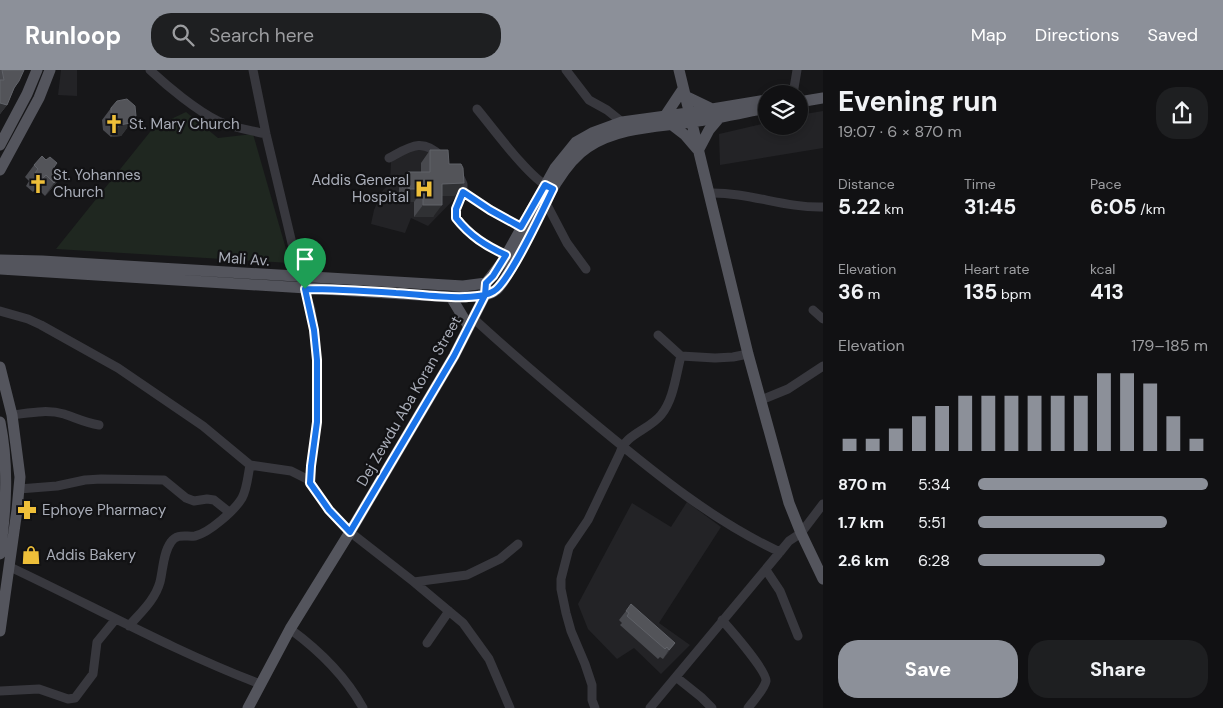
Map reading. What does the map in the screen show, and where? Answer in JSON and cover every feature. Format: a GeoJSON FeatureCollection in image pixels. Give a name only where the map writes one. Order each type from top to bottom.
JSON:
{"type":"FeatureCollection","features":[{"type":"Feature","properties":{"kind":"main road"},"geometry":{"type":"LineString","coordinates":[[0,145],[27,94],[37,70]]}},
{"type":"Feature","properties":{"kind":"main road"},"geometry":{"type":"LineString","coordinates":[[0,170],[39,98],[50,70]]}},
{"type":"Feature","properties":{"kind":"main road"},"geometry":{"type":"LineString","coordinates":[[679,70],[748,354],[789,503],[800,533],[823,579]]}},
{"type":"Feature","properties":{"kind":"main road"},"geometry":{"type":"LineString","coordinates":[[808,93],[823,91]]}},
{"type":"Feature","properties":{"kind":"main road"},"geometry":{"type":"LineString","coordinates":[[684,92],[716,113],[699,151]]}},
{"type":"Feature","properties":{"kind":"main road"},"geometry":{"type":"LineString","coordinates":[[684,92],[668,120],[699,151]]}},
{"type":"Feature","properties":{"kind":"main road"},"geometry":{"type":"LineString","coordinates":[[808,100],[823,98]]}},
{"type":"Feature","properties":{"kind":"main road","name":"Dej Zewdu Aba Koran Street"},"geometry":{"type":"LineString","coordinates":[[248,708],[290,629],[454,356],[485,295],[496,291],[504,280],[546,203],[555,168],[576,142],[592,133],[622,122],[690,118],[758,102]]}},
{"type":"Feature","properties":{"kind":"main road","name":"Dej Zewdu Aba Koran Street"},"geometry":{"type":"LineString","coordinates":[[716,113],[758,109]]}},
{"type":"Feature","properties":{"kind":"main road","name":"Dej Zewdu Aba Koran Street"},"geometry":{"type":"LineString","coordinates":[[486,283],[493,276],[521,227],[549,187],[578,154],[594,143],[668,120]]}},
{"type":"Feature","properties":{"kind":"main road","name":"Mali Av."},"geometry":{"type":"LineString","coordinates":[[0,260],[41,266],[305,289],[451,297],[485,295]]}},
{"type":"Feature","properties":{"kind":"main road","name":"Mali Av."},"geometry":{"type":"LineString","coordinates":[[0,269],[41,266],[463,286],[486,283]]}},
{"type":"Feature","properties":{"kind":"main road"},"geometry":{"type":"LineString","coordinates":[[485,295],[486,283]]}},
{"type":"Feature","properties":{"kind":"main road"},"geometry":{"type":"LineString","coordinates":[[451,297],[471,323]]}},
{"type":"Feature","properties":{"kind":"main road"},"geometry":{"type":"LineString","coordinates":[[0,367],[12,415],[19,462],[20,489],[0,631]]}},
{"type":"Feature","properties":{"kind":"main road"},"geometry":{"type":"LineString","coordinates":[[0,423],[5,446],[7,483],[0,554]]}},
{"type":"Feature","properties":{"kind":"street"},"geometry":{"type":"LineString","coordinates":[[150,70],[179,95],[217,120],[242,129],[266,134]]}},
{"type":"Feature","properties":{"kind":"street"},"geometry":{"type":"LineString","coordinates":[[253,70],[300,278],[305,289],[313,323],[317,360],[317,422],[309,481]]}},
{"type":"Feature","properties":{"kind":"street"},"geometry":{"type":"LineString","coordinates":[[566,70],[588,100],[607,110],[622,122]]}},
{"type":"Feature","properties":{"kind":"street"},"geometry":{"type":"LineString","coordinates":[[794,85],[797,70]]}},
{"type":"Feature","properties":{"kind":"street"},"geometry":{"type":"LineString","coordinates":[[477,109],[526,167],[549,187]]}},
{"type":"Feature","properties":{"kind":"street"},"geometry":{"type":"LineString","coordinates":[[389,158],[413,146],[424,145],[438,153],[458,173],[463,184],[463,192],[456,209],[456,218],[473,236],[506,255]]}},
{"type":"Feature","properties":{"kind":"street"},"geometry":{"type":"LineString","coordinates":[[463,192],[521,227]]}},
{"type":"Feature","properties":{"kind":"street"},"geometry":{"type":"LineString","coordinates":[[710,194],[738,194],[811,207],[823,207]]}},
{"type":"Feature","properties":{"kind":"street"},"geometry":{"type":"LineString","coordinates":[[546,203],[567,243],[586,269]]}},
{"type":"Feature","properties":{"kind":"street"},"geometry":{"type":"LineString","coordinates":[[813,310],[823,319]]}},
{"type":"Feature","properties":{"kind":"street"},"geometry":{"type":"LineString","coordinates":[[0,311],[41,325],[118,368],[203,426],[250,465],[291,471],[309,481],[329,510],[350,532],[449,611],[472,634],[489,659],[510,708]]}},
{"type":"Feature","properties":{"kind":"street"},"geometry":{"type":"LineString","coordinates":[[471,323],[660,476],[747,536],[780,552]]}},
{"type":"Feature","properties":{"kind":"street"},"geometry":{"type":"LineString","coordinates":[[658,335],[680,356],[714,358],[748,354]]}},
{"type":"Feature","properties":{"kind":"street"},"geometry":{"type":"LineString","coordinates":[[595,708],[592,700],[592,685],[586,664],[571,631],[562,600],[561,578],[569,548],[588,520],[622,446],[662,414],[669,399],[680,356]]}},
{"type":"Feature","properties":{"kind":"street"},"geometry":{"type":"LineString","coordinates":[[761,400],[788,389],[823,366]]}},
{"type":"Feature","properties":{"kind":"street"},"geometry":{"type":"LineString","coordinates":[[12,415],[38,411],[56,413],[86,423],[99,425]]}},
{"type":"Feature","properties":{"kind":"street"},"geometry":{"type":"LineString","coordinates":[[129,626],[151,601],[156,592],[168,546],[177,536],[196,536],[219,523],[241,500],[245,492],[250,465]]}},
{"type":"Feature","properties":{"kind":"street"},"geometry":{"type":"LineString","coordinates":[[20,489],[57,486],[85,480],[164,480],[186,498],[194,501],[214,500],[229,512]]}},
{"type":"Feature","properties":{"kind":"street"},"geometry":{"type":"LineString","coordinates":[[650,708],[722,620],[789,541],[800,533],[823,504]]}},
{"type":"Feature","properties":{"kind":"street"},"geometry":{"type":"LineString","coordinates":[[414,582],[467,575],[500,559],[518,544]]}},
{"type":"Feature","properties":{"kind":"street"},"geometry":{"type":"LineString","coordinates":[[10,567],[80,600],[115,620],[260,684]]}},
{"type":"Feature","properties":{"kind":"street"},"geometry":{"type":"LineString","coordinates":[[766,570],[780,591],[798,636]]}},
{"type":"Feature","properties":{"kind":"street"},"geometry":{"type":"LineString","coordinates":[[427,642],[449,611]]}},
{"type":"Feature","properties":{"kind":"street"},"geometry":{"type":"LineString","coordinates":[[0,692],[39,689],[68,699],[75,698],[93,674],[97,642],[100,636],[115,620]]}},
{"type":"Feature","properties":{"kind":"street"},"geometry":{"type":"LineString","coordinates":[[722,620],[753,658],[765,677],[765,684],[748,708]]}},
{"type":"Feature","properties":{"kind":"street"},"geometry":{"type":"LineString","coordinates":[[290,629],[332,664],[350,686],[363,708]]}},
{"type":"Feature","properties":{"kind":"street"},"geometry":{"type":"LineString","coordinates":[[676,677],[712,708]]}},
{"type":"Feature","properties":{"kind":"shaded area"},"geometry":{"type":"Polygon","coordinates":[[[61,70],[77,70],[77,96],[58,95],[61,70]]]}},
{"type":"Feature","properties":{"kind":"shaded area"},"geometry":{"type":"Polygon","coordinates":[[[823,111],[823,148],[720,165],[719,134],[758,125],[758,135],[808,135],[808,114],[823,111]]]}},
{"type":"Feature","properties":{"kind":"shaded area"},"geometry":{"type":"Polygon","coordinates":[[[186,112],[218,138],[253,134],[290,263],[56,249],[154,127],[186,112]]]}},
{"type":"Feature","properties":{"kind":"shaded area","name":"Addis General Hospital"},"geometry":{"type":"Polygon","coordinates":[[[426,146],[465,188],[428,226],[411,218],[405,233],[371,224],[374,210],[383,190],[390,184],[391,161],[406,147],[426,146]]]}},
{"type":"Feature","properties":{"kind":"shaded area"},"geometry":{"type":"Polygon","coordinates":[[[687,502],[721,527],[659,623],[690,645],[661,674],[634,648],[617,659],[588,629],[578,604],[632,503],[671,527],[687,502]]]}},
{"type":"Feature","properties":{"kind":"building"},"geometry":{"type":"Polygon","coordinates":[[[2,70],[24,70],[7,105],[0,103],[0,80],[4,80],[2,70]]]}},
{"type":"Feature","properties":{"kind":"building"},"geometry":{"type":"Polygon","coordinates":[[[127,99],[135,106],[136,116],[130,123],[120,125],[111,117],[111,108],[117,101],[127,99]]]}},
{"type":"Feature","properties":{"kind":"building"},"geometry":{"type":"Polygon","coordinates":[[[430,150],[448,150],[449,164],[461,164],[463,168],[464,183],[442,184],[442,205],[423,205],[423,189],[408,189],[408,172],[430,172],[430,150]]]}},
{"type":"Feature","properties":{"kind":"building"},"geometry":{"type":"Polygon","coordinates":[[[42,156],[46,160],[50,157],[57,163],[54,167],[62,175],[54,183],[46,175],[42,179],[35,173],[38,169],[34,165],[42,156]]]}},
{"type":"Feature","properties":{"kind":"building"},"geometry":{"type":"Polygon","coordinates":[[[631,604],[675,643],[669,650],[667,647],[665,649],[627,616],[629,613],[626,611],[631,604]]]}},
{"type":"Feature","properties":{"kind":"place","name":"St. Mary Church"},"geometry":{"type":"Point","coordinates":[114,124]}},
{"type":"Feature","properties":{"kind":"place","name":"St. Yohannes Church"},"geometry":{"type":"Point","coordinates":[38,184]}},
{"type":"Feature","properties":{"kind":"place","name":"Addis General Hospital"},"geometry":{"type":"Point","coordinates":[424,189]}},
{"type":"Feature","properties":{"kind":"place","name":"Ephoye Pharmacy"},"geometry":{"type":"Point","coordinates":[27,510]}},
{"type":"Feature","properties":{"kind":"place","name":"Addis Bakery"},"geometry":{"type":"Point","coordinates":[31,555]}},
{"type":"Feature","properties":{"kind":"route"},"geometry":{"type":"LineString","coordinates":[[305,289],[311,309],[317,360],[317,422],[310,483],[329,510],[350,532],[454,356],[485,295],[486,283],[493,276],[506,255],[473,236],[456,218],[456,209],[463,192],[521,227],[545,185],[553,189],[507,276],[496,291],[492,293],[485,295],[476,296],[451,297],[305,289]]}}]}
